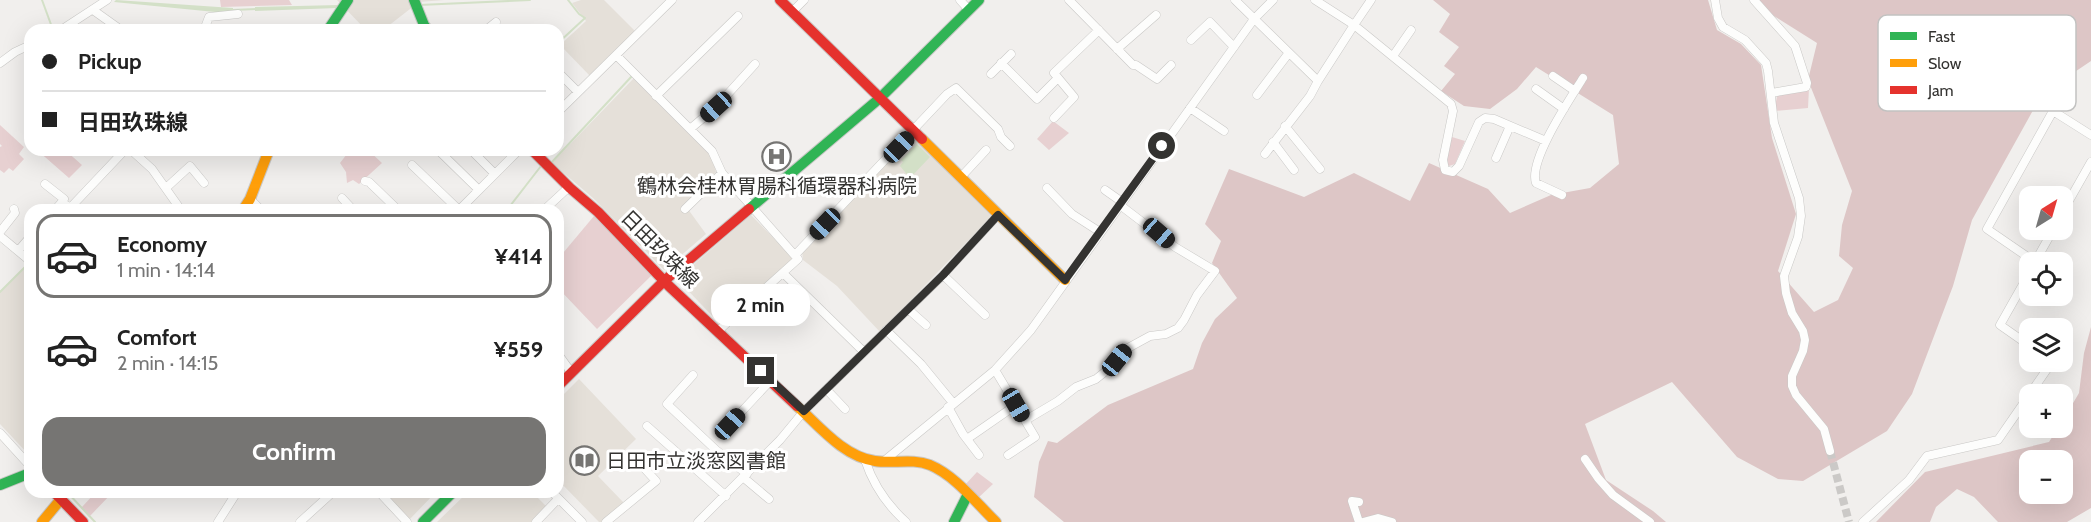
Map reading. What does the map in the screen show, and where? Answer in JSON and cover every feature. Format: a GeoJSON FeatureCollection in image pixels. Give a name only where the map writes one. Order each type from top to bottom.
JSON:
{"type":"FeatureCollection","features":[{"type":"Feature","properties":{"kind":"street"},"geometry":{"type":"LineString","coordinates":[[564,106],[672,0]]}},
{"type":"Feature","properties":{"kind":"street"},"geometry":{"type":"LineString","coordinates":[[780,0],[1065,280]]}},
{"type":"Feature","properties":{"kind":"street"},"geometry":{"type":"LineString","coordinates":[[792,12],[804,0]]}},
{"type":"Feature","properties":{"kind":"street"},"geometry":{"type":"LineString","coordinates":[[960,0],[969,10]]}},
{"type":"Feature","properties":{"kind":"street"},"geometry":{"type":"LineString","coordinates":[[564,380],[664,281],[880,98],[979,0]]}},
{"type":"Feature","properties":{"kind":"street"},"geometry":{"type":"LineString","coordinates":[[1069,0],[1133,65],[1157,79],[1171,65]]}},
{"type":"Feature","properties":{"kind":"street"},"geometry":{"type":"LineString","coordinates":[[1235,0],[1317,81]]}},
{"type":"Feature","properties":{"kind":"street"},"geometry":{"type":"LineString","coordinates":[[884,461],[995,370],[1031,330],[1254,19],[1273,0]]}},
{"type":"Feature","properties":{"kind":"street"},"geometry":{"type":"LineString","coordinates":[[1315,0],[1354,25],[1451,104],[1453,111],[1443,160],[1444,170],[1453,172],[1459,166],[1479,122],[1485,118],[1494,119],[1546,141]]}},
{"type":"Feature","properties":{"kind":"street"},"geometry":{"type":"LineString","coordinates":[[1265,154],[1310,96],[1317,81],[1371,0]]}},
{"type":"Feature","properties":{"kind":"street"},"geometry":{"type":"LineString","coordinates":[[1715,0],[1718,18],[1723,27],[1744,40],[1766,63],[1777,138],[1799,198],[1801,216],[1798,237],[1784,276],[1792,313],[1803,331],[1805,340],[1803,351],[1792,376],[1792,386],[1796,395],[1824,429],[1830,451]]}},
{"type":"Feature","properties":{"kind":"street"},"geometry":{"type":"LineString","coordinates":[[1754,0],[1795,46],[1807,83],[1806,87],[1771,93]]}},
{"type":"Feature","properties":{"kind":"street"},"geometry":{"type":"LineString","coordinates":[[71,24],[104,2]]}},
{"type":"Feature","properties":{"kind":"street"},"geometry":{"type":"LineString","coordinates":[[332,24],[346,3]]}},
{"type":"Feature","properties":{"kind":"street"},"geometry":{"type":"LineString","coordinates":[[416,3],[425,24]]}},
{"type":"Feature","properties":{"kind":"street"},"geometry":{"type":"LineString","coordinates":[[93,10],[113,24]]}},
{"type":"Feature","properties":{"kind":"street"},"geometry":{"type":"LineString","coordinates":[[206,24],[209,17],[238,14]]}},
{"type":"Feature","properties":{"kind":"street"},"geometry":{"type":"LineString","coordinates":[[1117,50],[1156,15]]}},
{"type":"Feature","properties":{"kind":"street"},"geometry":{"type":"LineString","coordinates":[[656,96],[738,16]]}},
{"type":"Feature","properties":{"kind":"street"},"geometry":{"type":"LineString","coordinates":[[1191,40],[1210,22],[1234,47]]}},
{"type":"Feature","properties":{"kind":"street"},"geometry":{"type":"LineString","coordinates":[[1054,118],[1074,97],[1054,73],[1098,30]]}},
{"type":"Feature","properties":{"kind":"street"},"geometry":{"type":"LineString","coordinates":[[1393,56],[1411,30]]}},
{"type":"Feature","properties":{"kind":"street"},"geometry":{"type":"LineString","coordinates":[[0,63],[24,48]]}},
{"type":"Feature","properties":{"kind":"street"},"geometry":{"type":"LineString","coordinates":[[991,74],[1011,54]]}},
{"type":"Feature","properties":{"kind":"street"},"geometry":{"type":"LineString","coordinates":[[1257,95],[1288,54]]}},
{"type":"Feature","properties":{"kind":"street"},"geometry":{"type":"LineString","coordinates":[[616,55],[712,151],[722,173],[796,254],[798,259],[718,331]]}},
{"type":"Feature","properties":{"kind":"street"},"geometry":{"type":"LineString","coordinates":[[1001,63],[1037,99],[1058,78]]}},
{"type":"Feature","properties":{"kind":"street"},"geometry":{"type":"LineString","coordinates":[[690,129],[716,107],[755,64]]}},
{"type":"Feature","properties":{"kind":"street"},"geometry":{"type":"LineString","coordinates":[[1553,76],[1575,91]]}},
{"type":"Feature","properties":{"kind":"street"},"geometry":{"type":"LineString","coordinates":[[564,78],[578,92]]}},
{"type":"Feature","properties":{"kind":"street"},"geometry":{"type":"LineString","coordinates":[[1562,195],[1536,183],[1534,176],[1546,141],[1583,78]]}},
{"type":"Feature","properties":{"kind":"street"},"geometry":{"type":"LineString","coordinates":[[796,254],[947,94],[956,88],[998,129],[1001,137],[1010,146]]}},
{"type":"Feature","properties":{"kind":"street"},"geometry":{"type":"LineString","coordinates":[[1536,89],[1564,109]]}},
{"type":"Feature","properties":{"kind":"street"},"geometry":{"type":"LineString","coordinates":[[1190,108],[1224,131]]}},
{"type":"Feature","properties":{"kind":"street"},"geometry":{"type":"LineString","coordinates":[[2020,252],[1987,229],[2054,111],[2091,135]]}},
{"type":"Feature","properties":{"kind":"street"},"geometry":{"type":"LineString","coordinates":[[1285,126],[1320,169]]}},
{"type":"Feature","properties":{"kind":"street"},"geometry":{"type":"LineString","coordinates":[[1496,158],[1510,126]]}},
{"type":"Feature","properties":{"kind":"street"},"geometry":{"type":"LineString","coordinates":[[1273,142],[1294,170]]}},
{"type":"Feature","properties":{"kind":"street"},"geometry":{"type":"LineString","coordinates":[[961,177],[986,150]]}},
{"type":"Feature","properties":{"kind":"street"},"geometry":{"type":"LineString","coordinates":[[74,204],[119,156]]}},
{"type":"Feature","properties":{"kind":"street"},"geometry":{"type":"LineString","coordinates":[[136,156],[152,169],[177,204]]}},
{"type":"Feature","properties":{"kind":"street"},"geometry":{"type":"LineString","coordinates":[[247,204],[267,156]]}},
{"type":"Feature","properties":{"kind":"street"},"geometry":{"type":"LineString","coordinates":[[444,156],[479,190]]}},
{"type":"Feature","properties":{"kind":"street"},"geometry":{"type":"LineString","coordinates":[[477,156],[495,174]]}},
{"type":"Feature","properties":{"kind":"street"},"geometry":{"type":"LineString","coordinates":[[465,204],[513,156]]}},
{"type":"Feature","properties":{"kind":"street","name":"日田玖珠線"},"geometry":{"type":"LineString","coordinates":[[538,156],[598,212],[664,281],[833,439],[865,460],[908,460],[929,465],[948,477],[996,522]]}},
{"type":"Feature","properties":{"kind":"street"},"geometry":{"type":"LineString","coordinates":[[2073,194],[2091,162]]}},
{"type":"Feature","properties":{"kind":"street"},"geometry":{"type":"LineString","coordinates":[[412,165],[453,204]]}},
{"type":"Feature","properties":{"kind":"street"},"geometry":{"type":"LineString","coordinates":[[166,188],[189,166],[204,183]]}},
{"type":"Feature","properties":{"kind":"street"},"geometry":{"type":"LineString","coordinates":[[685,208],[722,173]]}},
{"type":"Feature","properties":{"kind":"street"},"geometry":{"type":"LineString","coordinates":[[365,181],[393,204]]}},
{"type":"Feature","properties":{"kind":"street"},"geometry":{"type":"LineString","coordinates":[[45,184],[64,200],[62,202],[65,204]]}},
{"type":"Feature","properties":{"kind":"street"},"geometry":{"type":"LineString","coordinates":[[550,204],[569,186]]}},
{"type":"Feature","properties":{"kind":"street"},"geometry":{"type":"LineString","coordinates":[[1047,188],[1072,214],[1100,232]]}},
{"type":"Feature","properties":{"kind":"street"},"geometry":{"type":"LineString","coordinates":[[1026,420],[1058,402],[1076,387],[1103,374],[1128,348],[1150,336],[1166,334],[1178,328],[1197,295],[1215,271],[1175,247],[1105,190]]}},
{"type":"Feature","properties":{"kind":"street"},"geometry":{"type":"LineString","coordinates":[[342,198],[347,204]]}},
{"type":"Feature","properties":{"kind":"street"},"geometry":{"type":"LineString","coordinates":[[250,200],[254,204]]}},
{"type":"Feature","properties":{"kind":"street"},"geometry":{"type":"LineString","coordinates":[[14,209],[15,213],[0,234],[24,256]]}},
{"type":"Feature","properties":{"kind":"street"},"geometry":{"type":"LineString","coordinates":[[698,522],[746,476],[804,411],[943,275],[998,215]]}},
{"type":"Feature","properties":{"kind":"street"},"geometry":{"type":"LineString","coordinates":[[18,251],[24,244]]}},
{"type":"Feature","properties":{"kind":"street"},"geometry":{"type":"LineString","coordinates":[[783,273],[864,352]]}},
{"type":"Feature","properties":{"kind":"street"},"geometry":{"type":"LineString","coordinates":[[943,275],[985,315]]}},
{"type":"Feature","properties":{"kind":"street"},"geometry":{"type":"LineString","coordinates":[[2019,291],[2000,325],[2019,338]]}},
{"type":"Feature","properties":{"kind":"street"},"geometry":{"type":"LineString","coordinates":[[908,309],[926,325]]}},
{"type":"Feature","properties":{"kind":"street"},"geometry":{"type":"LineString","coordinates":[[886,330],[921,364],[951,405],[966,439],[979,455]]}},
{"type":"Feature","properties":{"kind":"street"},"geometry":{"type":"LineString","coordinates":[[564,362],[571,372]]}},
{"type":"Feature","properties":{"kind":"street"},"geometry":{"type":"LineString","coordinates":[[995,370],[1035,437],[1008,455]]}},
{"type":"Feature","properties":{"kind":"street"},"geometry":{"type":"LineString","coordinates":[[1863,522],[1909,480],[1927,456],[1998,440],[2045,372]]}},
{"type":"Feature","properties":{"kind":"street"},"geometry":{"type":"LineString","coordinates":[[693,375],[667,404],[770,499]]}},
{"type":"Feature","properties":{"kind":"street"},"geometry":{"type":"LineString","coordinates":[[730,424],[771,380]]}},
{"type":"Feature","properties":{"kind":"street"},"geometry":{"type":"LineString","coordinates":[[826,389],[845,409]]}},
{"type":"Feature","properties":{"kind":"street"},"geometry":{"type":"LineString","coordinates":[[966,439],[1016,405]]}},
{"type":"Feature","properties":{"kind":"street"},"geometry":{"type":"LineString","coordinates":[[647,426],[726,496]]}},
{"type":"Feature","properties":{"kind":"street"},"geometry":{"type":"LineString","coordinates":[[0,433],[24,459]]}},
{"type":"Feature","properties":{"kind":"street"},"geometry":{"type":"LineString","coordinates":[[606,522],[656,481],[635,458]]}},
{"type":"Feature","properties":{"kind":"street"},"geometry":{"type":"LineString","coordinates":[[1585,459],[1613,495],[1650,522]]}},
{"type":"Feature","properties":{"kind":"street"},"geometry":{"type":"LineString","coordinates":[[865,460],[871,478],[885,500],[906,522]]}},
{"type":"Feature","properties":{"kind":"street"},"geometry":{"type":"LineString","coordinates":[[0,485],[24,475]]}},
{"type":"Feature","properties":{"kind":"street"},"geometry":{"type":"LineString","coordinates":[[954,522],[968,496]]}},
{"type":"Feature","properties":{"kind":"street"},"geometry":{"type":"LineString","coordinates":[[42,522],[56,498]]}},
{"type":"Feature","properties":{"kind":"street"},"geometry":{"type":"LineString","coordinates":[[59,498],[83,522]]}},
{"type":"Feature","properties":{"kind":"street"},"geometry":{"type":"LineString","coordinates":[[218,522],[233,498]]}},
{"type":"Feature","properties":{"kind":"street"},"geometry":{"type":"LineString","coordinates":[[300,522],[326,498]]}},
{"type":"Feature","properties":{"kind":"street"},"geometry":{"type":"LineString","coordinates":[[385,498],[407,522]]}},
{"type":"Feature","properties":{"kind":"street"},"geometry":{"type":"LineString","coordinates":[[423,522],[447,498]]}},
{"type":"Feature","properties":{"kind":"street"},"geometry":{"type":"LineString","coordinates":[[536,522],[558,499],[582,522]]}},
{"type":"Feature","properties":{"kind":"street"},"geometry":{"type":"LineString","coordinates":[[1359,502],[1352,501],[1361,522],[1378,518],[1392,522]]}},
{"type":"Feature","properties":{"kind":"shaded area"},"geometry":{"type":"Polygon","coordinates":[[[116,0],[233,8],[233,12],[114,2],[116,0]]]}},
{"type":"Feature","properties":{"kind":"shaded area"},"geometry":{"type":"Polygon","coordinates":[[[220,0],[289,0],[292,5],[221,7],[220,0]]]}},
{"type":"Feature","properties":{"kind":"shaded area"},"geometry":{"type":"Polygon","coordinates":[[[337,0],[444,0],[419,2],[391,24],[360,24],[337,0]]]}},
{"type":"Feature","properties":{"kind":"shaded area"},"geometry":{"type":"Polygon","coordinates":[[[581,0],[604,0],[637,33],[591,77],[564,49],[564,41],[586,21],[572,3],[581,0]]]}},
{"type":"Feature","properties":{"kind":"shaded area"},"geometry":{"type":"Polygon","coordinates":[[[1433,0],[1708,0],[1717,30],[1741,44],[1761,65],[1772,138],[1796,214],[1778,271],[1814,312],[1838,300],[1853,268],[1839,256],[1842,225],[1852,191],[1808,80],[1817,43],[1766,11],[1759,0],[2091,0],[2091,61],[2076,71],[2076,15],[1878,15],[1878,111],[2033,111],[1972,220],[1953,286],[1912,394],[1887,431],[1803,481],[1778,479],[1737,457],[1672,382],[1585,424],[1606,480],[1666,522],[1064,522],[1034,497],[1039,462],[1048,441],[1057,443],[1108,405],[1193,369],[1202,343],[1215,319],[1237,298],[1212,263],[1221,241],[1205,224],[1229,169],[1304,197],[1354,173],[1410,201],[1429,163],[1488,189],[1510,213],[1551,195],[1590,188],[1619,164],[1613,115],[1536,67],[1517,89],[1490,109],[1464,106],[1441,91],[1455,74],[1444,66],[1459,47],[1439,32],[1450,14],[1433,0]]]}},
{"type":"Feature","properties":{"kind":"shaded area"},"geometry":{"type":"Polygon","coordinates":[[[339,5],[337,8],[255,11],[255,7],[339,5]]]}},
{"type":"Feature","properties":{"kind":"shaded area"},"geometry":{"type":"Polygon","coordinates":[[[634,78],[713,157],[716,172],[685,205],[706,234],[664,270],[593,198],[552,163],[559,156],[564,156],[564,151],[634,78]]]}},
{"type":"Feature","properties":{"kind":"shaded area"},"geometry":{"type":"Polygon","coordinates":[[[1809,88],[1808,108],[1774,111],[1778,92],[1809,88]]]}},
{"type":"Feature","properties":{"kind":"shaded area"},"geometry":{"type":"Polygon","coordinates":[[[1053,121],[1069,133],[1049,150],[1037,139],[1053,121]]]}},
{"type":"Feature","properties":{"kind":"shaded area"},"geometry":{"type":"Polygon","coordinates":[[[0,125],[24,147],[19,154],[24,159],[13,171],[9,168],[4,173],[0,170],[0,147],[2,146],[0,144],[0,125]]]}},
{"type":"Feature","properties":{"kind":"shaded area"},"geometry":{"type":"Polygon","coordinates":[[[912,136],[993,215],[880,332],[837,286],[803,260],[802,250],[912,136]]]}},
{"type":"Feature","properties":{"kind":"shaded area"},"geometry":{"type":"Polygon","coordinates":[[[1452,137],[1465,141],[1455,164],[1449,166],[1445,161],[1452,137]]]}},
{"type":"Feature","properties":{"kind":"shaded area"},"geometry":{"type":"Polygon","coordinates":[[[917,144],[930,157],[910,178],[900,166],[903,162],[901,160],[917,144]]]}},
{"type":"Feature","properties":{"kind":"shaded area"},"geometry":{"type":"Polygon","coordinates":[[[44,156],[72,156],[82,165],[69,178],[44,156]]]}},
{"type":"Feature","properties":{"kind":"shaded area"},"geometry":{"type":"Polygon","coordinates":[[[345,156],[374,156],[382,163],[359,184],[353,180],[347,183],[346,172],[340,163],[345,156]]]}},
{"type":"Feature","properties":{"kind":"shaded area"},"geometry":{"type":"Polygon","coordinates":[[[751,215],[794,259],[720,324],[677,279],[751,215]]]}},
{"type":"Feature","properties":{"kind":"shaded area"},"geometry":{"type":"Polygon","coordinates":[[[594,216],[652,275],[597,329],[564,294],[564,252],[594,216]]]}},
{"type":"Feature","properties":{"kind":"shaded area"},"geometry":{"type":"Polygon","coordinates":[[[24,268],[24,450],[0,424],[0,291],[24,268]]]}},
{"type":"Feature","properties":{"kind":"shaded area"},"geometry":{"type":"Polygon","coordinates":[[[2091,327],[2091,508],[2067,522],[1998,522],[1974,497],[1957,489],[1936,507],[1930,522],[1876,522],[1925,472],[2049,442],[2052,438],[2073,438],[2073,403],[2079,393],[2084,353],[2091,327]]]}},
{"type":"Feature","properties":{"kind":"shaded area"},"geometry":{"type":"Polygon","coordinates":[[[579,379],[636,439],[598,476],[624,503],[602,522],[599,522],[564,486],[564,394],[579,379]]]}},
{"type":"Feature","properties":{"kind":"shaded area"},"geometry":{"type":"Polygon","coordinates":[[[977,472],[993,484],[977,499],[964,486],[977,472]]]}},
{"type":"Feature","properties":{"kind":"shaded area"},"geometry":{"type":"Polygon","coordinates":[[[90,498],[107,498],[89,517],[81,508],[90,498]]]}},
{"type":"Feature","properties":{"kind":"shaded area"},"geometry":{"type":"Polygon","coordinates":[[[389,498],[430,498],[409,520],[389,498]]]}},
{"type":"Feature","properties":{"kind":"shaded area"},"geometry":{"type":"Polygon","coordinates":[[[462,498],[538,498],[547,507],[532,522],[437,522],[462,498]]]}},
{"type":"Feature","properties":{"kind":"waterway"},"geometry":{"type":"LineString","coordinates":[[42,0],[51,24]]}},
{"type":"Feature","properties":{"kind":"waterway"},"geometry":{"type":"LineString","coordinates":[[419,5],[530,0]]}},
{"type":"Feature","properties":{"kind":"waterway"},"geometry":{"type":"LineString","coordinates":[[564,37],[585,18],[568,0]]}},
{"type":"Feature","properties":{"kind":"waterway"},"geometry":{"type":"LineString","coordinates":[[233,10],[257,9]]}},
{"type":"Feature","properties":{"kind":"waterway"},"geometry":{"type":"LineString","coordinates":[[564,149],[632,76]]}},
{"type":"Feature","properties":{"kind":"waterway"},"geometry":{"type":"LineString","coordinates":[[551,163],[558,156]]}},
{"type":"Feature","properties":{"kind":"waterway"},"geometry":{"type":"LineString","coordinates":[[512,204],[541,166]]}},
{"type":"Feature","properties":{"kind":"waterway"},"geometry":{"type":"LineString","coordinates":[[0,292],[24,268]]}},
{"type":"Feature","properties":{"kind":"waterway"},"geometry":{"type":"LineString","coordinates":[[73,498],[95,522]]}},
{"type":"Feature","properties":{"kind":"tunnel"},"geometry":{"type":"LineString","coordinates":[[1830,451],[1849,522]]}},
{"type":"Feature","properties":{"kind":"traffic: fast"},"geometry":{"type":"LineString","coordinates":[[332,24],[348,0]]}},
{"type":"Feature","properties":{"kind":"traffic: fast"},"geometry":{"type":"LineString","coordinates":[[414,0],[424,24]]}},
{"type":"Feature","properties":{"kind":"traffic: fast"},"geometry":{"type":"LineString","coordinates":[[749,209],[880,98],[979,0]]}},
{"type":"Feature","properties":{"kind":"traffic: fast"},"geometry":{"type":"LineString","coordinates":[[0,485],[24,475]]}},
{"type":"Feature","properties":{"kind":"traffic: fast"},"geometry":{"type":"LineString","coordinates":[[954,522],[967,496]]}},
{"type":"Feature","properties":{"kind":"traffic: fast"},"geometry":{"type":"LineString","coordinates":[[423,522],[447,498]]}},
{"type":"Feature","properties":{"kind":"traffic: slow"},"geometry":{"type":"LineString","coordinates":[[922,139],[1065,280]]}},
{"type":"Feature","properties":{"kind":"traffic: slow"},"geometry":{"type":"LineString","coordinates":[[247,204],[267,156]]}},
{"type":"Feature","properties":{"kind":"traffic: slow"},"geometry":{"type":"LineString","coordinates":[[797,406],[833,440],[853,454],[875,461],[923,463],[939,470],[957,483],[996,522]]}},
{"type":"Feature","properties":{"kind":"traffic: slow"},"geometry":{"type":"LineString","coordinates":[[42,522],[61,499]]}},
{"type":"Feature","properties":{"kind":"traffic: jam"},"geometry":{"type":"LineString","coordinates":[[780,0],[922,139]]}},
{"type":"Feature","properties":{"kind":"traffic: jam"},"geometry":{"type":"LineString","coordinates":[[538,156],[598,212],[669,286],[797,406]]}},
{"type":"Feature","properties":{"kind":"traffic: jam"},"geometry":{"type":"LineString","coordinates":[[564,380],[664,281],[749,209]]}},
{"type":"Feature","properties":{"kind":"traffic: jam"},"geometry":{"type":"LineString","coordinates":[[60,498],[83,522]]}},
{"type":"Feature","properties":{"kind":"place","name":"鶴林会桂林胃腸科循環器科病院"},"geometry":{"type":"Point","coordinates":[777,156]}},
{"type":"Feature","properties":{"kind":"place","name":"日田市立淡窓図書館"},"geometry":{"type":"Point","coordinates":[585,461]}},
{"type":"Feature","properties":{"kind":"route"},"geometry":{"type":"LineString","coordinates":[[761,371],[804,411],[943,275],[998,215],[1065,280],[1162,146]]}}]}
